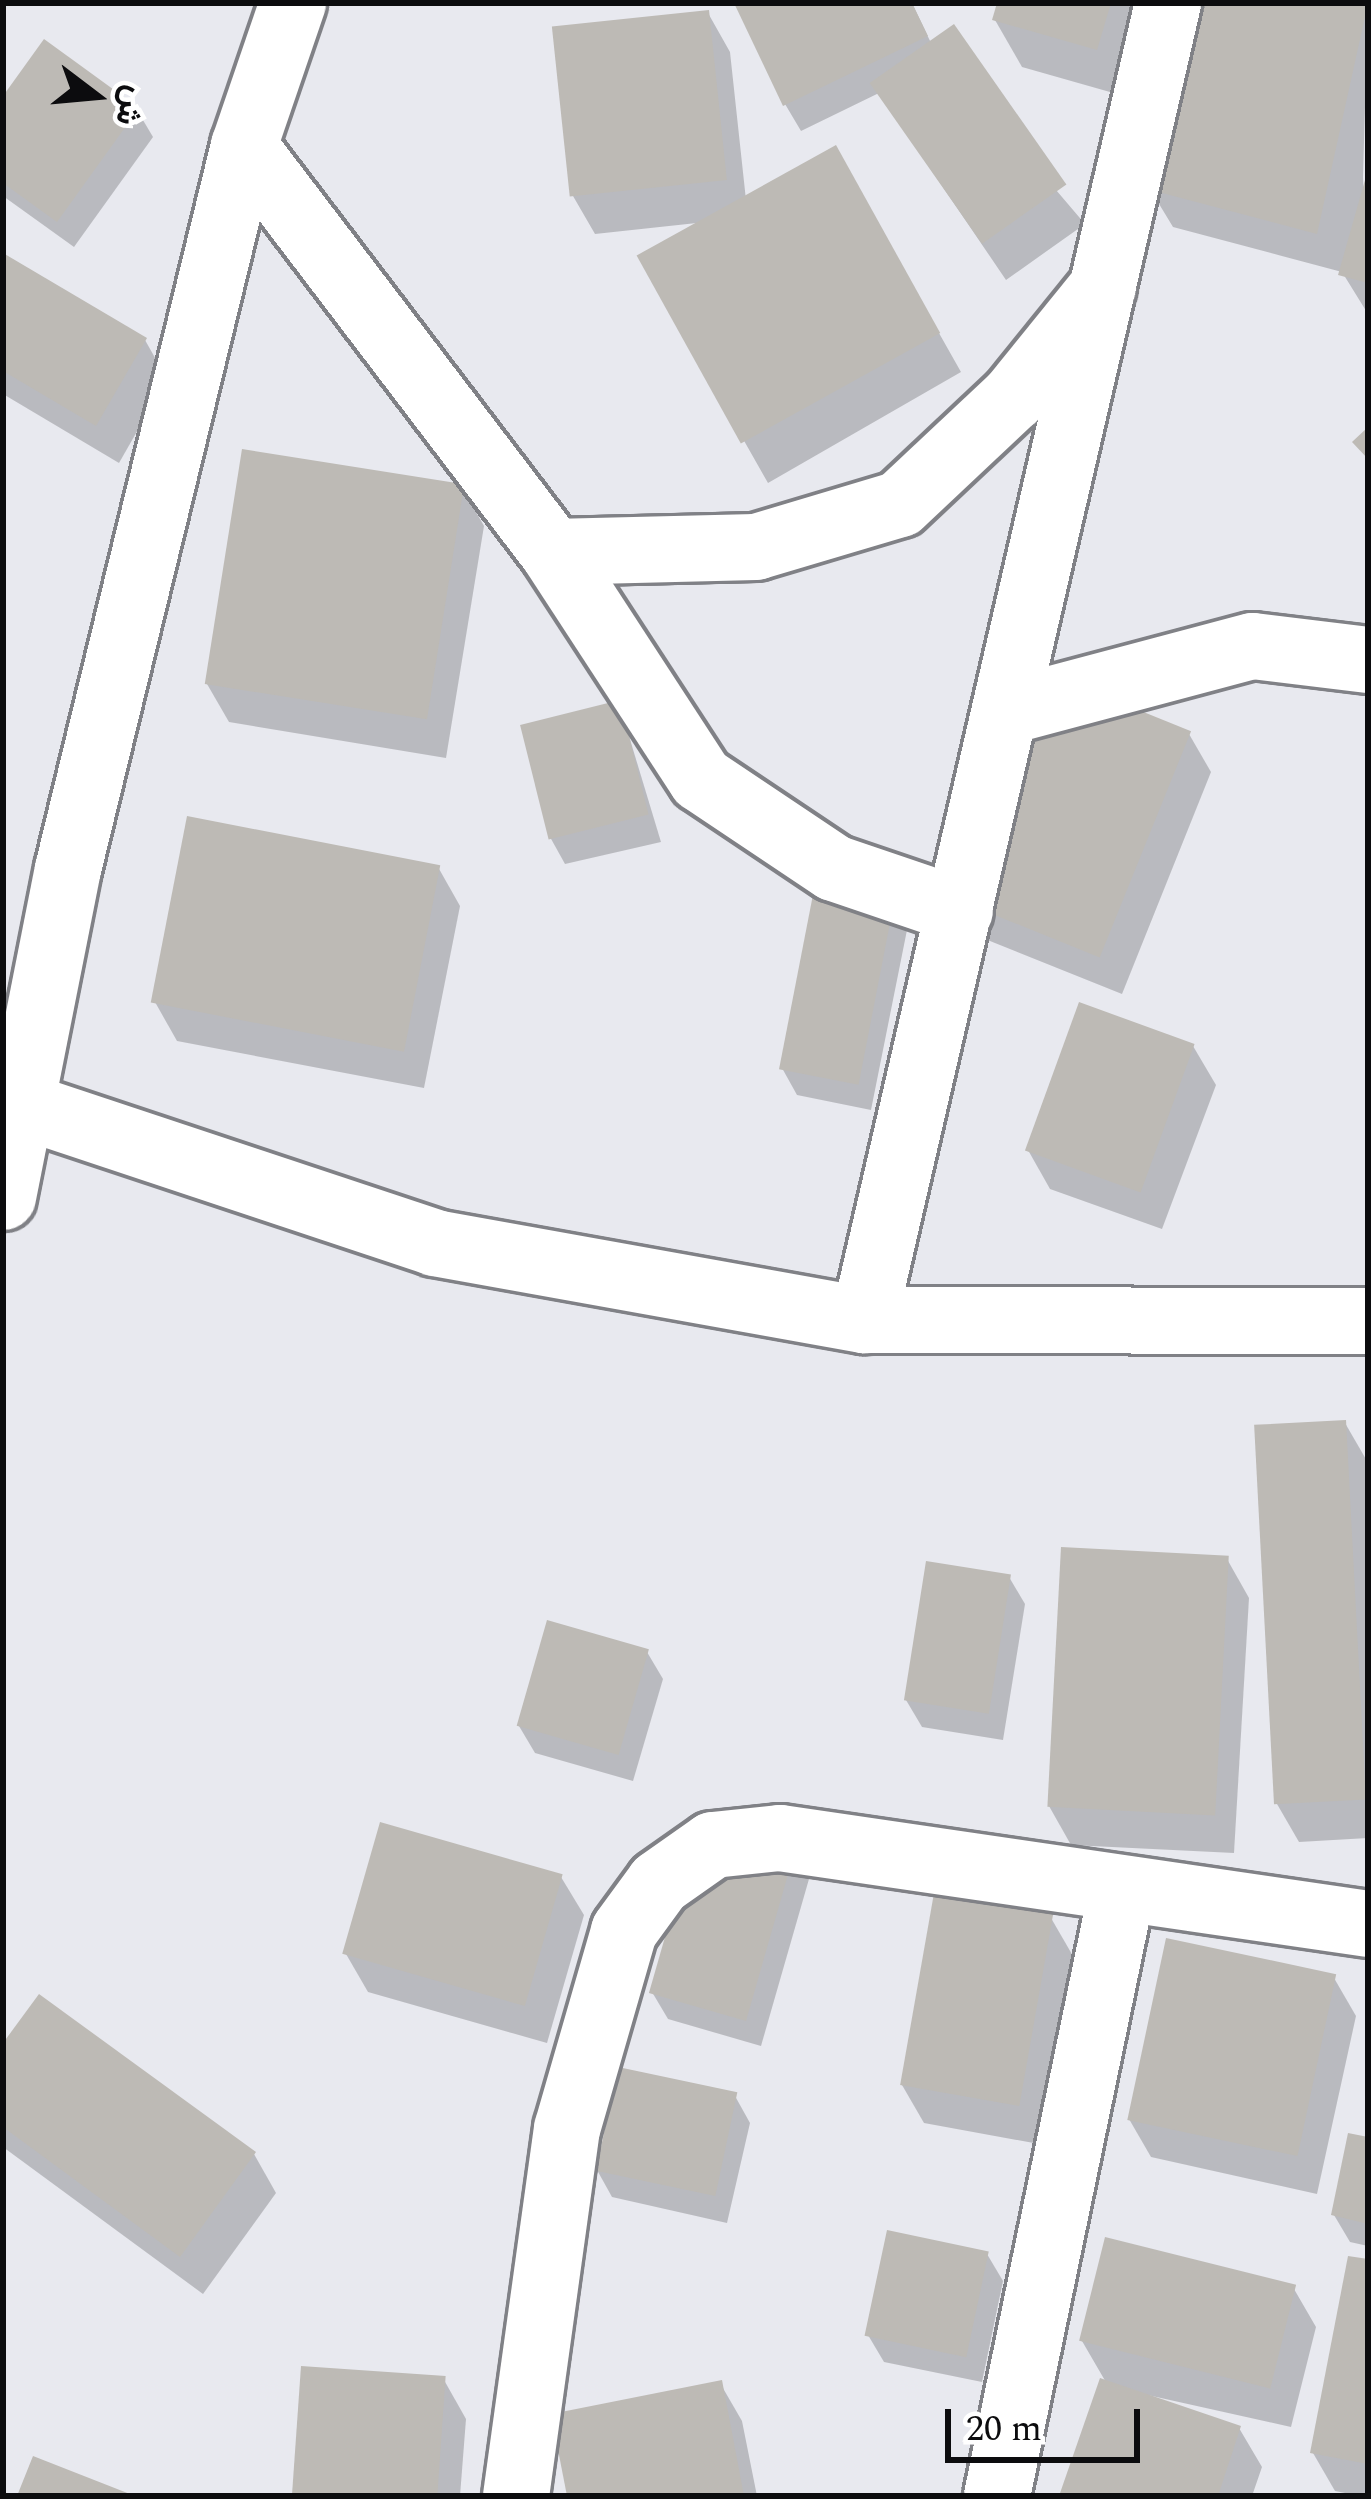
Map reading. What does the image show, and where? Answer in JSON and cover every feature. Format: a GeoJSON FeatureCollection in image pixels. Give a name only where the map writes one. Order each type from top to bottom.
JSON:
{"type":"FeatureCollection","features":[{"type":"Feature","properties":{"kind":"street"},"geometry":{"type":"LineString","coordinates":[[3,1198],[26,1107],[68,869],[244,146],[293,3]]}},
{"type":"Feature","properties":{"kind":"street"},"geometry":{"type":"LineString","coordinates":[[864,1320],[1113,274],[1168,3]]}},
{"type":"Feature","properties":{"kind":"street"},"geometry":{"type":"LineString","coordinates":[[244,146],[553,553],[700,778],[834,868],[960,911]]}},
{"type":"Feature","properties":{"kind":"street"},"geometry":{"type":"LineString","coordinates":[[553,553],[756,547],[900,505],[1013,398],[1113,274]]}},
{"type":"Feature","properties":{"kind":"street"},"geometry":{"type":"LineString","coordinates":[[1008,711],[1253,646],[1368,660]]}},
{"type":"Feature","properties":{"kind":"street"},"geometry":{"type":"LineString","coordinates":[[26,1107],[435,1243],[864,1320],[1368,1321]]}},
{"type":"Feature","properties":{"kind":"street"},"geometry":{"type":"LineString","coordinates":[[516,2496],[568,2129],[624,1931],[659,1883],[713,1845],[780,1838],[1121,1895],[1368,1924]]}},
{"type":"Feature","properties":{"kind":"street"},"geometry":{"type":"LineString","coordinates":[[997,2496],[1121,1895]]}},
{"type":"Feature","properties":{"kind":"building"},"geometry":{"type":"Polygon","coordinates":[[[734,3],[912,3],[928,36],[783,106],[734,3]]]}},
{"type":"Feature","properties":{"kind":"building"},"geometry":{"type":"Polygon","coordinates":[[[997,3],[1111,3],[1097,50],[992,20],[997,3]]]}},
{"type":"Feature","properties":{"kind":"building"},"geometry":{"type":"Polygon","coordinates":[[[1196,3],[1368,3],[1317,234],[1147,189],[1196,3]]]}},
{"type":"Feature","properties":{"kind":"building"},"geometry":{"type":"Polygon","coordinates":[[[709,10],[727,180],[570,197],[552,27],[709,10]]]}},
{"type":"Feature","properties":{"kind":"building"},"geometry":{"type":"Polygon","coordinates":[[[954,24],[1066,185],[982,244],[870,83],[954,24]]]}},
{"type":"Feature","properties":{"kind":"building"},"geometry":{"type":"Polygon","coordinates":[[[44,39],[139,108],[57,222],[3,183],[3,96],[44,39]]]}},
{"type":"Feature","properties":{"kind":"building"},"geometry":{"type":"Polygon","coordinates":[[[836,145],[940,333],[741,444],[637,256],[836,145]]]}},
{"type":"Feature","properties":{"kind":"building"},"geometry":{"type":"Polygon","coordinates":[[[1368,173],[1368,283],[1338,275],[1368,173]]]}},
{"type":"Feature","properties":{"kind":"building"},"geometry":{"type":"Polygon","coordinates":[[[3,253],[147,338],[96,426],[3,371],[3,253]]]}},
{"type":"Feature","properties":{"kind":"building"},"geometry":{"type":"Polygon","coordinates":[[[1368,427],[1368,459],[1352,442],[1368,427]]]}},
{"type":"Feature","properties":{"kind":"building"},"geometry":{"type":"Polygon","coordinates":[[[242,449],[464,484],[427,719],[205,684],[242,449]]]}},
{"type":"Feature","properties":{"kind":"building"},"geometry":{"type":"Polygon","coordinates":[[[1052,675],[1191,731],[1100,957],[961,901],[1052,675]]]}},
{"type":"Feature","properties":{"kind":"building"},"geometry":{"type":"Polygon","coordinates":[[[620,700],[649,814],[549,839],[520,725],[620,700]]]}},
{"type":"Feature","properties":{"kind":"building"},"geometry":{"type":"Polygon","coordinates":[[[187,816],[440,865],[404,1052],[151,1003],[187,816]]]}},
{"type":"Feature","properties":{"kind":"building"},"geometry":{"type":"Polygon","coordinates":[[[817,874],[897,889],[859,1085],[779,1069],[817,874]]]}},
{"type":"Feature","properties":{"kind":"building"},"geometry":{"type":"Polygon","coordinates":[[[1079,1002],[1195,1044],[1141,1193],[1025,1150],[1079,1002]]]}},
{"type":"Feature","properties":{"kind":"building"},"geometry":{"type":"Polygon","coordinates":[[[1346,1420],[1366,1799],[1274,1804],[1254,1425],[1346,1420]]]}},
{"type":"Feature","properties":{"kind":"building"},"geometry":{"type":"Polygon","coordinates":[[[1061,1547],[1229,1556],[1215,1815],[1047,1807],[1061,1547]]]}},
{"type":"Feature","properties":{"kind":"building"},"geometry":{"type":"Polygon","coordinates":[[[926,1561],[1011,1574],[989,1714],[904,1700],[926,1561]]]}},
{"type":"Feature","properties":{"kind":"building"},"geometry":{"type":"Polygon","coordinates":[[[547,1620],[649,1649],[619,1755],[517,1726],[547,1620]]]}},
{"type":"Feature","properties":{"kind":"building"},"geometry":{"type":"Polygon","coordinates":[[[380,1822],[563,1874],[525,2006],[342,1954],[380,1822]]]}},
{"type":"Feature","properties":{"kind":"building"},"geometry":{"type":"Polygon","coordinates":[[[698,1822],[795,1850],[746,2021],[649,1993],[698,1822]]]}},
{"type":"Feature","properties":{"kind":"building"},"geometry":{"type":"Polygon","coordinates":[[[934,1893],[1053,1914],[1019,2106],[900,2085],[934,1893]]]}},
{"type":"Feature","properties":{"kind":"building"},"geometry":{"type":"Polygon","coordinates":[[[1166,1938],[1336,1974],[1298,2156],[1127,2120],[1166,1938]]]}},
{"type":"Feature","properties":{"kind":"building"},"geometry":{"type":"Polygon","coordinates":[[[39,1994],[256,2152],[180,2257],[3,2127],[3,2043],[39,1994]]]}},
{"type":"Feature","properties":{"kind":"building"},"geometry":{"type":"Polygon","coordinates":[[[618,2067],[737,2092],[715,2196],[596,2171],[618,2067]]]}},
{"type":"Feature","properties":{"kind":"building"},"geometry":{"type":"Polygon","coordinates":[[[1348,2133],[1368,2137],[1368,2224],[1331,2215],[1348,2133]]]}},
{"type":"Feature","properties":{"kind":"building"},"geometry":{"type":"Polygon","coordinates":[[[887,2230],[989,2252],[966,2357],[865,2336],[887,2230]]]}},
{"type":"Feature","properties":{"kind":"building"},"geometry":{"type":"Polygon","coordinates":[[[1105,2237],[1296,2285],[1270,2388],[1079,2341],[1105,2237]]]}},
{"type":"Feature","properties":{"kind":"building"},"geometry":{"type":"Polygon","coordinates":[[[1348,2256],[1368,2259],[1368,2464],[1310,2453],[1348,2256]]]}},
{"type":"Feature","properties":{"kind":"building"},"geometry":{"type":"Polygon","coordinates":[[[301,2366],[446,2376],[437,2496],[292,2496],[301,2366]]]}},
{"type":"Feature","properties":{"kind":"building"},"geometry":{"type":"Polygon","coordinates":[[[1100,2378],[1241,2426],[1218,2496],[1059,2496],[1100,2378]]]}},
{"type":"Feature","properties":{"kind":"building"},"geometry":{"type":"Polygon","coordinates":[[[722,2380],[744,2496],[567,2496],[551,2414],[722,2380]]]}},
{"type":"Feature","properties":{"kind":"building"},"geometry":{"type":"Polygon","coordinates":[[[33,2456],[135,2496],[17,2496],[33,2456]]]}}]}
